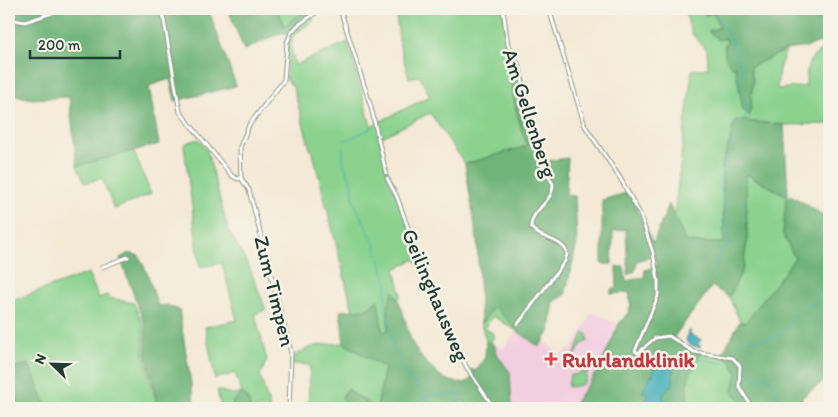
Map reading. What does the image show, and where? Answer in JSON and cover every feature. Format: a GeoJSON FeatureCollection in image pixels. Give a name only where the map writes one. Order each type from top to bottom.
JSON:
{"type":"FeatureCollection","features":[{"type":"Feature","properties":{"kind":"street"},"geometry":{"type":"LineString","coordinates":[[9,19],[25,22],[64,9]]}},
{"type":"Feature","properties":{"kind":"street"},"geometry":{"type":"LineString","coordinates":[[162,9],[180,112],[232,176],[238,179],[241,178],[240,147],[249,126],[284,80],[287,43],[291,33],[302,22],[321,9]]}},
{"type":"Feature","properties":{"kind":"street"},"geometry":{"type":"LineString","coordinates":[[340,9],[371,107],[386,173]]}},
{"type":"Feature","properties":{"kind":"street","name":"Am Gellenberg"},"geometry":{"type":"LineString","coordinates":[[503,9],[508,46],[517,62],[522,79],[542,165],[553,184],[552,194],[534,215],[531,227],[539,235],[563,246],[567,254],[565,261],[518,324]]}},
{"type":"Feature","properties":{"kind":"street"},"geometry":{"type":"LineString","coordinates":[[549,9],[585,126],[620,178],[640,214],[653,253],[658,280],[658,296],[635,352],[638,353],[655,338],[669,336],[694,352],[734,358],[741,370],[739,386],[752,408]]}},
{"type":"Feature","properties":{"kind":"street","name":"Zum Timpen"},"geometry":{"type":"LineString","coordinates":[[241,178],[248,190],[254,209],[290,352],[289,408]]}},
{"type":"Feature","properties":{"kind":"street","name":"Geilinghausweg"},"geometry":{"type":"LineString","coordinates":[[387,178],[397,197],[432,295],[467,368],[494,408]]}},
{"type":"Feature","properties":{"kind":"street"},"geometry":{"type":"LineString","coordinates":[[102,267],[128,257]]}},
{"type":"Feature","properties":{"kind":"shaded area","name":"Ruhrlandklinik"},"geometry":{"type":"Polygon","coordinates":[[[592,312],[617,324],[598,370],[571,408],[512,408],[512,387],[496,353],[495,344],[503,349],[516,331],[538,347],[544,340],[560,356],[567,350],[572,350],[592,312]]]}},
{"type":"Feature","properties":{"kind":"green space"},"geometry":{"type":"Polygon","coordinates":[[[9,9],[211,9],[209,11],[236,86],[175,101],[170,79],[149,86],[159,144],[77,166],[69,97],[32,99],[12,94],[9,96],[9,9]]]}},
{"type":"Feature","properties":{"kind":"green space"},"geometry":{"type":"Polygon","coordinates":[[[228,9],[277,9],[284,26],[308,9],[317,9],[300,20],[288,35],[281,33],[244,50],[228,9]]]}},
{"type":"Feature","properties":{"kind":"green space"},"geometry":{"type":"Polygon","coordinates":[[[277,9],[308,9],[284,26],[277,9]]]}},
{"type":"Feature","properties":{"kind":"green space"},"geometry":{"type":"Polygon","coordinates":[[[395,9],[503,9],[506,39],[517,62],[518,72],[512,87],[516,112],[527,146],[465,164],[430,113],[380,138],[389,181],[400,202],[425,272],[421,270],[415,259],[395,269],[401,295],[398,300],[393,292],[388,306],[388,330],[383,334],[377,301],[367,309],[353,311],[313,153],[311,152],[293,87],[286,79],[288,43],[293,30],[312,16],[314,20],[293,36],[291,48],[295,65],[348,42],[371,126],[430,96],[419,76],[409,78],[400,46],[395,9]]]}},
{"type":"Feature","properties":{"kind":"green space"},"geometry":{"type":"Polygon","coordinates":[[[684,9],[698,9],[706,15],[713,13],[720,28],[709,31],[725,38],[727,42],[724,47],[738,74],[753,80],[750,67],[786,50],[779,69],[777,89],[806,86],[808,65],[814,56],[823,50],[829,124],[784,125],[736,120],[722,165],[725,244],[686,242],[674,216],[692,70],[708,68],[707,50],[692,34],[684,9]]]}},
{"type":"Feature","properties":{"kind":"green space"},"geometry":{"type":"Polygon","coordinates":[[[698,9],[810,9],[826,23],[829,19],[829,42],[824,48],[820,42],[807,47],[786,50],[750,67],[753,80],[750,116],[743,110],[735,66],[733,68],[725,56],[727,41],[725,38],[719,40],[708,31],[720,28],[713,13],[706,15],[698,9]]]}},
{"type":"Feature","properties":{"kind":"green space"},"geometry":{"type":"Polygon","coordinates":[[[810,9],[829,9],[827,23],[810,9]]]}},
{"type":"Feature","properties":{"kind":"green space"},"geometry":{"type":"Polygon","coordinates":[[[517,61],[545,161],[568,158],[566,195],[575,196],[577,243],[565,295],[554,302],[550,331],[539,347],[520,333],[494,306],[481,324],[477,239],[465,164],[527,146],[513,96],[517,61]]]}},
{"type":"Feature","properties":{"kind":"green space"},"geometry":{"type":"Polygon","coordinates":[[[736,120],[784,125],[788,194],[787,196],[746,174],[747,241],[743,268],[729,297],[712,286],[674,337],[686,348],[701,354],[688,380],[688,398],[676,408],[571,408],[600,367],[619,324],[628,313],[631,305],[629,292],[611,294],[611,289],[617,289],[616,267],[624,267],[626,281],[644,277],[645,270],[657,266],[654,255],[637,261],[635,271],[628,275],[626,229],[613,232],[612,264],[602,264],[602,200],[629,192],[653,243],[669,204],[686,242],[724,243],[722,165],[736,120]]]}},
{"type":"Feature","properties":{"kind":"green space"},"geometry":{"type":"Polygon","coordinates":[[[198,139],[207,150],[228,230],[249,266],[266,310],[255,314],[267,360],[260,375],[270,408],[250,408],[248,399],[233,401],[233,408],[221,408],[217,390],[235,395],[242,393],[235,373],[215,379],[205,327],[237,320],[222,263],[200,267],[184,146],[186,143],[198,139]]]}},
{"type":"Feature","properties":{"kind":"green space"},"geometry":{"type":"Polygon","coordinates":[[[133,150],[151,194],[114,209],[102,178],[85,183],[77,166],[133,150]]]}},
{"type":"Feature","properties":{"kind":"green space"},"geometry":{"type":"Polygon","coordinates":[[[746,174],[787,196],[783,234],[795,258],[745,324],[740,321],[729,297],[743,268],[747,241],[746,174]]]}},
{"type":"Feature","properties":{"kind":"green space"},"geometry":{"type":"Polygon","coordinates":[[[791,195],[829,219],[829,326],[826,331],[829,334],[829,377],[801,398],[810,408],[780,408],[772,397],[759,408],[746,408],[733,391],[737,372],[728,358],[721,356],[740,321],[745,323],[795,258],[783,234],[786,199],[791,195]]]}},
{"type":"Feature","properties":{"kind":"green space"},"geometry":{"type":"Polygon","coordinates":[[[129,253],[139,256],[148,275],[158,306],[167,305],[179,310],[195,408],[159,408],[146,356],[146,327],[120,258],[129,253]]]}},
{"type":"Feature","properties":{"kind":"green space"},"geometry":{"type":"Polygon","coordinates":[[[88,273],[99,298],[107,295],[109,298],[134,303],[144,327],[144,357],[158,408],[47,408],[29,365],[11,367],[9,358],[9,302],[88,273]]]}},
{"type":"Feature","properties":{"kind":"green space"},"geometry":{"type":"Polygon","coordinates":[[[393,291],[402,310],[415,348],[421,357],[445,379],[459,383],[469,381],[474,375],[471,369],[476,371],[485,357],[486,341],[495,347],[496,353],[510,372],[512,408],[467,408],[465,401],[435,408],[377,408],[385,368],[344,343],[340,311],[367,309],[378,300],[383,333],[388,330],[388,306],[393,291]]]}},
{"type":"Feature","properties":{"kind":"green space"},"geometry":{"type":"Polygon","coordinates":[[[639,292],[636,347],[689,350],[728,358],[738,373],[733,391],[746,408],[571,408],[600,367],[619,324],[628,313],[631,305],[629,299],[639,292]]]}},
{"type":"Feature","properties":{"kind":"green space"},"geometry":{"type":"Polygon","coordinates":[[[494,306],[520,333],[493,316],[485,328],[495,335],[491,341],[495,347],[486,341],[481,324],[494,306]]]}},
{"type":"Feature","properties":{"kind":"green space"},"geometry":{"type":"Polygon","coordinates":[[[584,332],[587,334],[588,341],[582,344],[571,363],[574,365],[571,370],[569,367],[584,332]]]}},
{"type":"Feature","properties":{"kind":"green space"},"geometry":{"type":"Polygon","coordinates":[[[344,343],[385,368],[377,408],[347,389],[342,398],[351,408],[308,408],[310,365],[291,364],[291,359],[309,348],[344,343]]]}},
{"type":"Feature","properties":{"kind":"green space"},"geometry":{"type":"Polygon","coordinates":[[[29,364],[47,408],[9,408],[9,368],[29,364]]]}},
{"type":"Feature","properties":{"kind":"green space"},"geometry":{"type":"Polygon","coordinates":[[[588,370],[585,381],[581,385],[568,387],[570,375],[576,375],[582,371],[584,374],[588,370]]]}},
{"type":"Feature","properties":{"kind":"green space"},"geometry":{"type":"Polygon","coordinates":[[[347,389],[374,408],[351,408],[342,398],[347,389]]]}},
{"type":"Feature","properties":{"kind":"green space"},"geometry":{"type":"Polygon","coordinates":[[[243,393],[248,399],[250,408],[233,408],[233,401],[243,393]]]}},
{"type":"Feature","properties":{"kind":"green space"},"geometry":{"type":"Polygon","coordinates":[[[772,397],[780,408],[759,408],[772,397]]]}},
{"type":"Feature","properties":{"kind":"green space"},"geometry":{"type":"Polygon","coordinates":[[[465,401],[466,408],[435,408],[465,401]]]}},
{"type":"Feature","properties":{"kind":"water"},"geometry":{"type":"Polygon","coordinates":[[[688,331],[691,331],[689,334],[702,340],[697,343],[700,345],[700,348],[690,345],[686,341],[688,331]]]}},
{"type":"Feature","properties":{"kind":"water"},"geometry":{"type":"Polygon","coordinates":[[[663,363],[673,368],[673,384],[664,392],[663,402],[654,407],[646,401],[649,393],[642,392],[651,375],[654,374],[653,370],[663,363]]]}},
{"type":"Feature","properties":{"kind":"waterway"},"geometry":{"type":"LineString","coordinates":[[12,9],[29,13],[32,17],[57,9]]}},
{"type":"Feature","properties":{"kind":"waterway"},"geometry":{"type":"LineString","coordinates":[[713,9],[732,42],[741,69],[741,92],[747,106],[746,118],[735,122],[731,126],[732,149],[720,177],[729,244],[722,249],[713,273]]}},
{"type":"Feature","properties":{"kind":"waterway"},"geometry":{"type":"LineString","coordinates":[[344,141],[372,128]]}},
{"type":"Feature","properties":{"kind":"waterway"},"geometry":{"type":"LineString","coordinates":[[343,147],[343,162],[352,183],[354,202],[374,243],[387,282],[385,311],[392,341],[402,370],[411,381],[419,385],[418,389],[422,398],[418,408]]}},
{"type":"Feature","properties":{"kind":"waterway"},"geometry":{"type":"LineString","coordinates":[[729,356],[743,340],[770,338],[783,333],[803,308],[814,305],[817,292],[827,287],[829,275]]}},
{"type":"Feature","properties":{"kind":"waterway"},"geometry":{"type":"LineString","coordinates":[[744,356],[748,375],[761,380],[766,375],[787,408]]}},
{"type":"Feature","properties":{"kind":"waterway"},"geometry":{"type":"LineString","coordinates":[[665,408],[673,398],[683,366],[700,359],[724,363],[728,359]]}},
{"type":"Feature","properties":{"kind":"waterway"},"geometry":{"type":"LineString","coordinates":[[422,398],[434,395],[462,395]]}},
{"type":"Feature","properties":{"kind":"place","name":"Ruhrlandklinik"},"geometry":{"type":"Point","coordinates":[551,359]}}]}
